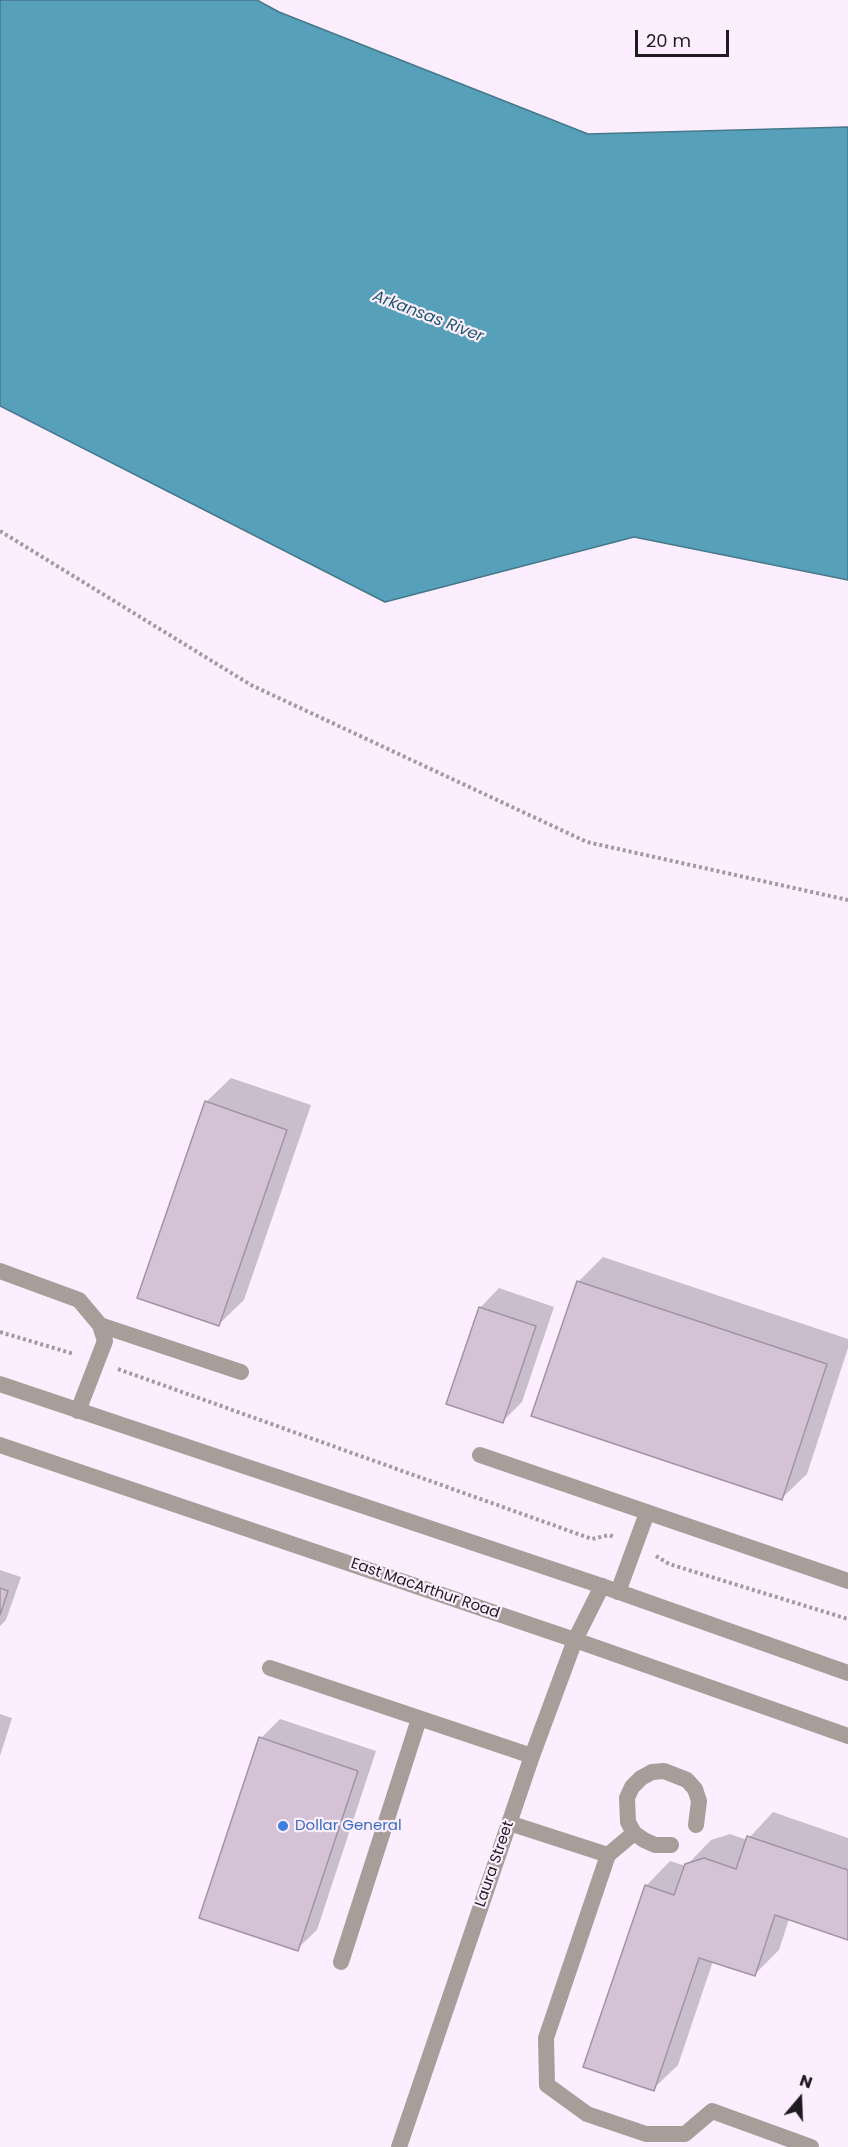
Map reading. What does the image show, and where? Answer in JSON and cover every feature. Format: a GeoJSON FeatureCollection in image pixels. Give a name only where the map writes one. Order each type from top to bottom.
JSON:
{"type":"FeatureCollection","features":[{"type":"Feature","properties":{"kind":"street"},"geometry":{"type":"LineString","coordinates":[[0,1271],[79,1300],[100,1325],[105,1341],[78,1411]]}},
{"type":"Feature","properties":{"kind":"street"},"geometry":{"type":"LineString","coordinates":[[100,1325],[241,1372]]}},
{"type":"Feature","properties":{"kind":"street"},"geometry":{"type":"LineString","coordinates":[[0,1384],[602,1586],[848,1673]]}},
{"type":"Feature","properties":{"kind":"street","name":"East MacArthur Road"},"geometry":{"type":"LineString","coordinates":[[0,1445],[575,1640],[848,1736]]}},
{"type":"Feature","properties":{"kind":"street"},"geometry":{"type":"LineString","coordinates":[[480,1455],[848,1581]]}},
{"type":"Feature","properties":{"kind":"street"},"geometry":{"type":"LineString","coordinates":[[618,1592],[647,1512]]}},
{"type":"Feature","properties":{"kind":"street","name":"Laura Street"},"geometry":{"type":"LineString","coordinates":[[399,2147],[532,1756],[575,1640],[602,1586]]}},
{"type":"Feature","properties":{"kind":"street"},"geometry":{"type":"LineString","coordinates":[[270,1668],[532,1756]]}},
{"type":"Feature","properties":{"kind":"street"},"geometry":{"type":"LineString","coordinates":[[341,1962],[418,1719]]}},
{"type":"Feature","properties":{"kind":"street"},"geometry":{"type":"LineString","coordinates":[[671,1845],[655,1845],[634,1833],[625,1810],[632,1786],[652,1772],[676,1774],[695,1789],[700,1813],[696,1825]]}},
{"type":"Feature","properties":{"kind":"street"},"geometry":{"type":"LineString","coordinates":[[509,1823],[608,1856]]}},
{"type":"Feature","properties":{"kind":"street"},"geometry":{"type":"LineString","coordinates":[[634,1833],[608,1856],[546,2038],[547,2085],[587,2114],[646,2134],[685,2134],[712,2111],[811,2147]]}},
{"type":"Feature","properties":{"kind":"path"},"geometry":{"type":"LineString","coordinates":[[0,531],[251,686],[586,842],[848,900]]}},
{"type":"Feature","properties":{"kind":"path"},"geometry":{"type":"LineString","coordinates":[[0,1332],[61,1353],[97,1361],[592,1539],[609,1535],[636,1545],[669,1564],[848,1619]]}},
{"type":"Feature","properties":{"kind":"water","name":"Arkansas River"},"geometry":{"type":"Polygon","coordinates":[[[0,0],[257,0],[279,12],[588,134],[848,127],[848,580],[634,537],[385,602],[0,406],[0,0]]]}},
{"type":"Feature","properties":{"kind":"building"},"geometry":{"type":"Polygon","coordinates":[[[205,1101],[287,1130],[219,1326],[137,1298],[205,1101]]]}},
{"type":"Feature","properties":{"kind":"building"},"geometry":{"type":"Polygon","coordinates":[[[577,1281],[827,1364],[782,1500],[531,1416],[577,1281]]]}},
{"type":"Feature","properties":{"kind":"building"},"geometry":{"type":"Polygon","coordinates":[[[479,1307],[536,1326],[503,1423],[446,1404],[479,1307]]]}},
{"type":"Feature","properties":{"kind":"building"},"geometry":{"type":"Polygon","coordinates":[[[0,1588],[8,1591],[0,1615],[0,1588]]]}},
{"type":"Feature","properties":{"kind":"building"},"geometry":{"type":"Polygon","coordinates":[[[259,1737],[358,1771],[298,1951],[199,1918],[259,1737]]]}},
{"type":"Feature","properties":{"kind":"building"},"geometry":{"type":"Polygon","coordinates":[[[747,1836],[848,1870],[848,1940],[775,1915],[755,1976],[699,1958],[654,2091],[583,2067],[645,1885],[674,1895],[685,1864],[704,1858],[736,1869],[747,1836]]]}},
{"type":"Feature","properties":{"kind":"place","name":"Dollar General"},"geometry":{"type":"Point","coordinates":[283,1826]}}]}
